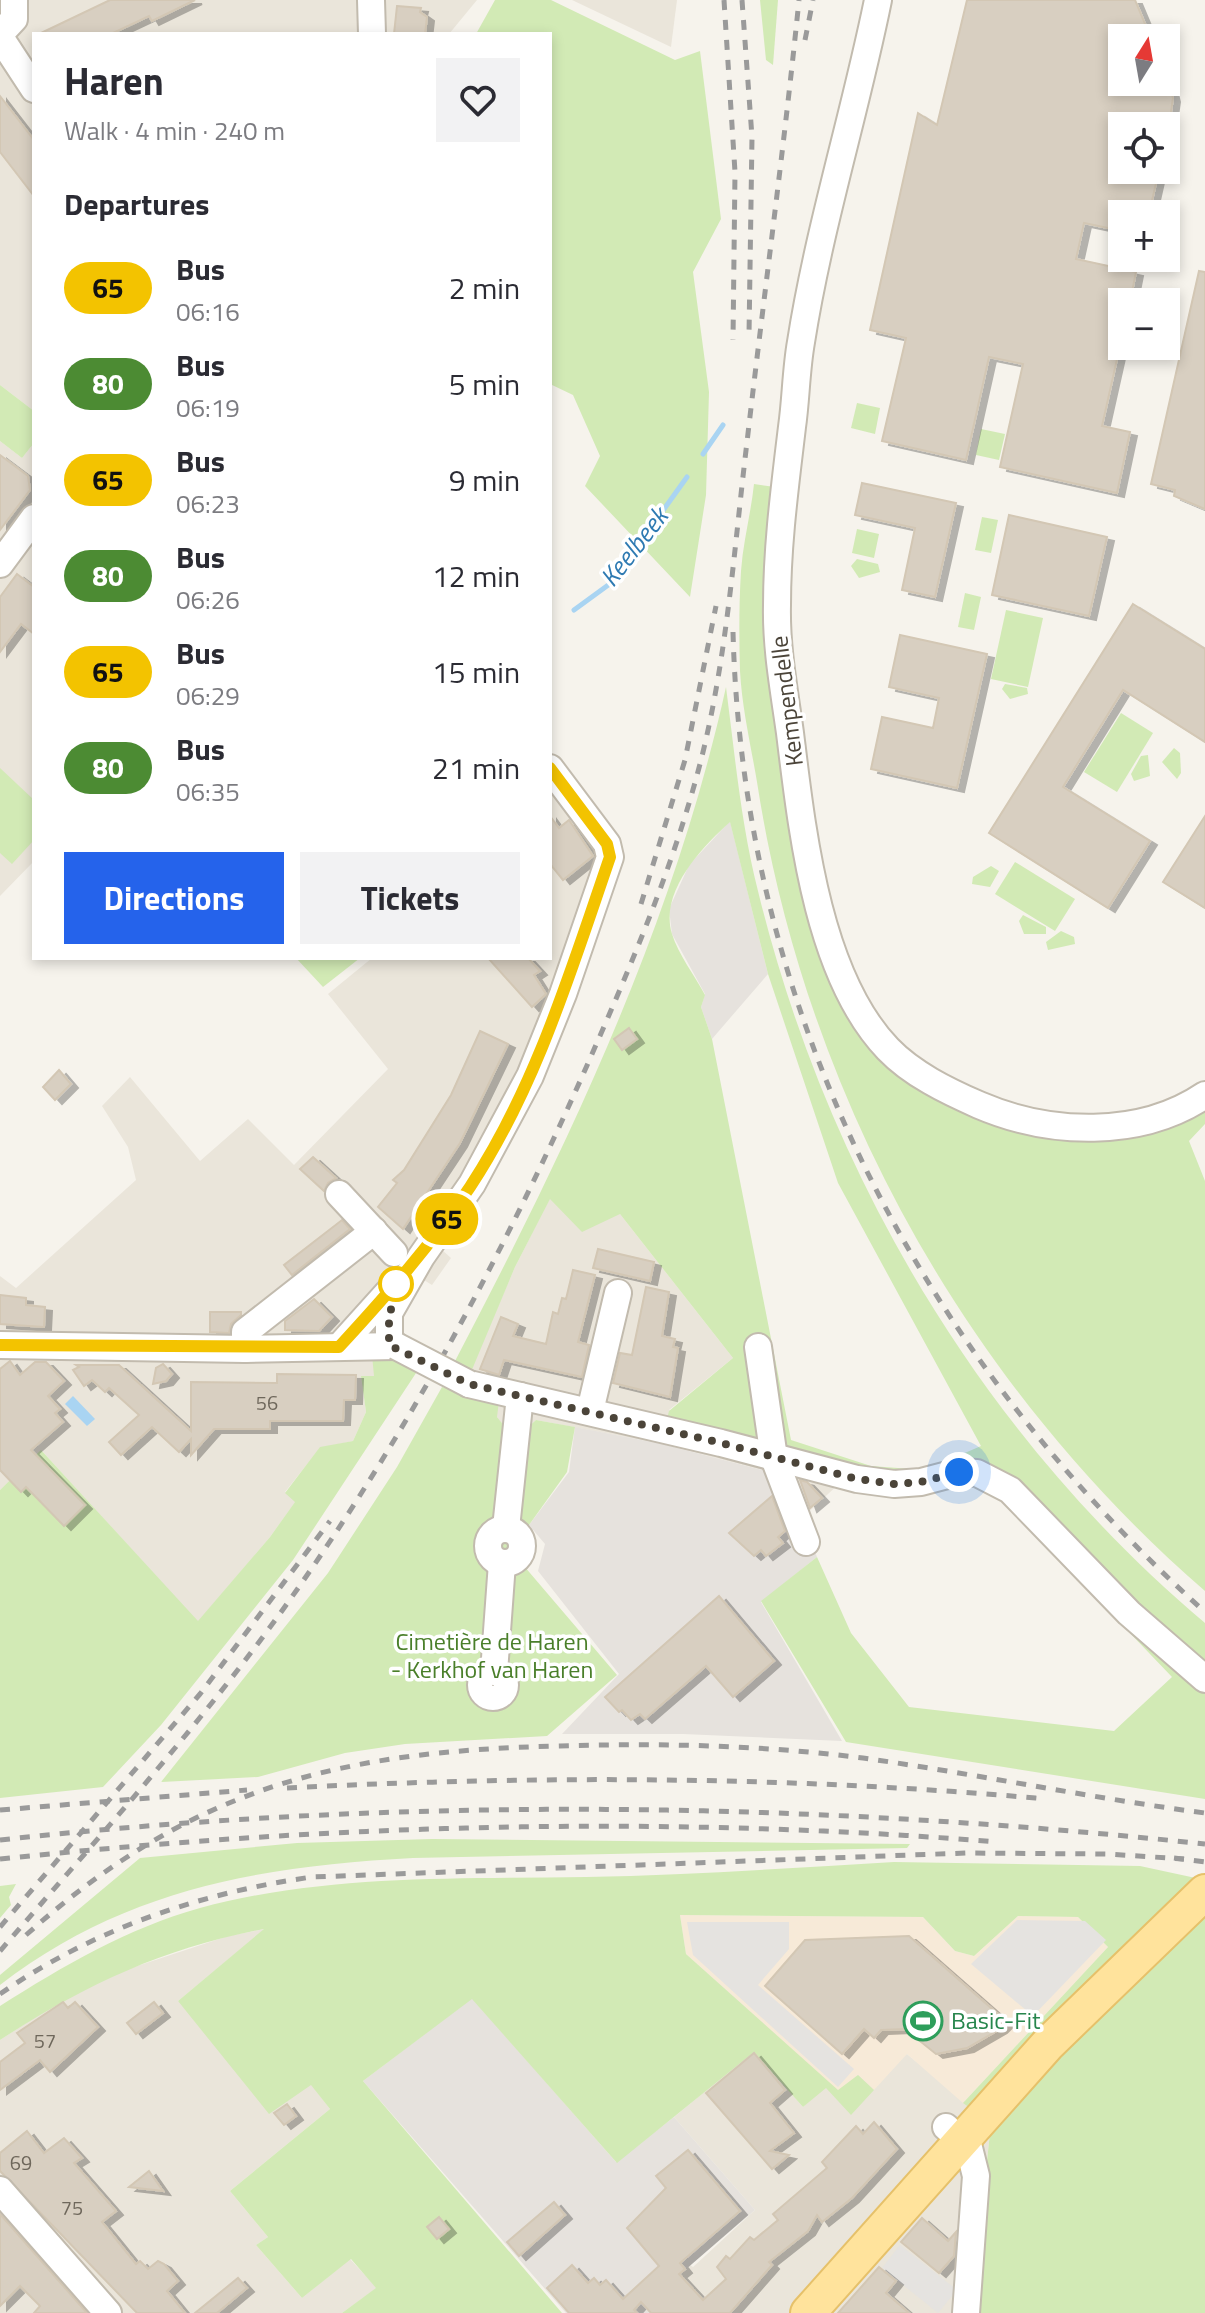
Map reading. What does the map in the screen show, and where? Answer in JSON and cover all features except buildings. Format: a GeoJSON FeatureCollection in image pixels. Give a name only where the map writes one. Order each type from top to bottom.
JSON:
{"type":"FeatureCollection","features":[{"type":"Feature","properties":{"kind":"main road"},"geometry":{"type":"LineString","coordinates":[[808,2313],[954,2133],[1205,1892]]}},
{"type":"Feature","properties":{"kind":"street"},"geometry":{"type":"LineString","coordinates":[[32,84],[7,21],[38,0]]}},
{"type":"Feature","properties":{"kind":"street"},"geometry":{"type":"LineString","coordinates":[[371,0],[372,32]]}},
{"type":"Feature","properties":{"kind":"street","name":"Kempendelle"},"geometry":{"type":"LineString","coordinates":[[878,0],[801,339],[779,484],[779,642],[806,854],[825,928],[853,998],[869,1026],[888,1048],[931,1080],[989,1109],[1029,1121],[1072,1127],[1119,1126],[1182,1110],[1205,1095]]}},
{"type":"Feature","properties":{"kind":"street"},"geometry":{"type":"LineString","coordinates":[[0,564],[32,521]]}},
{"type":"Feature","properties":{"kind":"street"},"geometry":{"type":"LineString","coordinates":[[393,1346],[389,1313],[421,1257],[472,1184],[530,1076],[563,994],[610,857],[607,844],[552,771]]}},
{"type":"Feature","properties":{"kind":"street"},"geometry":{"type":"LineString","coordinates":[[339,1194],[394,1253]]}},
{"type":"Feature","properties":{"kind":"street"},"geometry":{"type":"LineString","coordinates":[[245,1349],[245,1332],[374,1231]]}},
{"type":"Feature","properties":{"kind":"street"},"geometry":{"type":"LineString","coordinates":[[339,1347],[421,1257]]}},
{"type":"Feature","properties":{"kind":"street"},"geometry":{"type":"LineString","coordinates":[[590,1411],[618,1293]]}},
{"type":"Feature","properties":{"kind":"street"},"geometry":{"type":"LineString","coordinates":[[0,1345],[245,1349],[393,1346],[469,1384],[590,1411],[857,1479],[894,1484],[921,1482],[959,1472],[994,1479],[1010,1490],[1129,1613],[1205,1679]]}},
{"type":"Feature","properties":{"kind":"street"},"geometry":{"type":"LineString","coordinates":[[758,1347],[774,1458],[806,1542]]}},
{"type":"Feature","properties":{"kind":"street"},"geometry":{"type":"LineString","coordinates":[[491,1695],[502,1563],[514,1561],[523,1545],[515,1531],[506,1528],[520,1396]]}},
{"type":"Feature","properties":{"kind":"street"},"geometry":{"type":"LineString","coordinates":[[954,2133],[969,2148],[978,2191],[966,2313]]}},
{"type":"Feature","properties":{"kind":"street"},"geometry":{"type":"LineString","coordinates":[[0,2190],[108,2313]]}},
{"type":"Feature","properties":{"kind":"shaded area"},"geometry":{"type":"Polygon","coordinates":[[[0,0],[477,0],[451,32],[32,32],[32,409],[0,385],[0,0]]]}},
{"type":"Feature","properties":{"kind":"shaded area"},"geometry":{"type":"Polygon","coordinates":[[[572,0],[677,0],[671,47],[572,0]]]}},
{"type":"Feature","properties":{"kind":"shaded area"},"geometry":{"type":"Polygon","coordinates":[[[0,441],[22,458],[32,446],[32,863],[0,896],[0,441]]]}},
{"type":"Feature","properties":{"kind":"shaded area"},"geometry":{"type":"Polygon","coordinates":[[[552,790],[603,854],[535,1090],[498,1164],[441,1249],[451,1258],[432,1285],[419,1277],[400,1320],[402,1334],[391,1355],[374,1376],[361,1377],[366,1412],[353,1441],[320,1448],[285,1492],[296,1501],[270,1537],[198,1622],[42,1451],[0,1490],[0,1276],[16,1288],[136,1180],[128,1147],[102,1106],[130,1077],[200,1161],[248,1119],[294,1165],[388,1069],[328,994],[370,960],[552,960],[552,790]]]}},
{"type":"Feature","properties":{"kind":"shaded area"},"geometry":{"type":"Polygon","coordinates":[[[730,821],[768,974],[712,1039],[701,1007],[705,994],[672,934],[669,909],[689,865],[730,821]]]}},
{"type":"Feature","properties":{"kind":"shaded area"},"geometry":{"type":"Polygon","coordinates":[[[550,1198],[620,1214],[733,1358],[669,1410],[841,1482],[801,1519],[785,1476],[662,1444],[536,1420],[526,1429],[504,1427],[497,1417],[460,1394],[515,1267],[550,1198]]]}},
{"type":"Feature","properties":{"kind":"shaded area"},"geometry":{"type":"Polygon","coordinates":[[[575,1427],[662,1444],[785,1476],[817,1557],[761,1602],[842,1741],[683,1734],[562,1734],[619,1674],[538,1571],[545,1544],[529,1525],[569,1472],[575,1427]]]}},
{"type":"Feature","properties":{"kind":"shaded area"},"geometry":{"type":"Polygon","coordinates":[[[680,1915],[923,1917],[955,1951],[974,1956],[1018,1916],[1078,1917],[1108,1947],[963,2103],[907,2054],[874,2090],[858,2075],[838,2091],[686,1954],[680,1915]]]}},
{"type":"Feature","properties":{"kind":"shaded area"},"geometry":{"type":"Polygon","coordinates":[[[1017,1920],[1085,1921],[1106,1940],[1033,2016],[971,1964],[1017,1920]]]}},
{"type":"Feature","properties":{"kind":"shaded area"},"geometry":{"type":"Polygon","coordinates":[[[687,1922],[789,1922],[789,1949],[758,1985],[854,2069],[838,2087],[693,1955],[687,1922]]]}},
{"type":"Feature","properties":{"kind":"shaded area"},"geometry":{"type":"Polygon","coordinates":[[[265,1929],[178,2001],[311,2084],[330,2109],[230,2191],[268,2237],[256,2245],[302,2298],[350,2259],[377,2288],[342,2313],[0,2313],[0,2040],[66,1997],[128,1969],[228,1936],[265,1929]]]}},
{"type":"Feature","properties":{"kind":"shaded area"},"geometry":{"type":"Polygon","coordinates":[[[472,1998],[616,2162],[674,2117],[755,2210],[644,2305],[651,2313],[566,2313],[363,2081],[472,1998]]]}},
{"type":"Feature","properties":{"kind":"shaded area"},"geometry":{"type":"Polygon","coordinates":[[[754,2051],[803,2107],[825,2087],[907,2054],[991,2123],[971,2313],[651,2313],[644,2305],[690,2265],[693,2267],[755,2210],[674,2117],[754,2051]]]}},
{"type":"Feature","properties":{"kind":"shaded area"},"geometry":{"type":"Polygon","coordinates":[[[900,2245],[957,2290],[938,2313],[882,2268],[900,2245]]]}},
{"type":"Feature","properties":{"kind":"green space"},"geometry":{"type":"Polygon","coordinates":[[[495,0],[551,0],[675,60],[700,51],[721,219],[693,272],[709,392],[706,495],[690,597],[585,486],[600,456],[573,395],[552,385],[552,32],[477,32],[495,0]]]}},
{"type":"Feature","properties":{"kind":"green space"},"geometry":{"type":"Polygon","coordinates":[[[760,0],[778,0],[773,65],[766,60],[760,0]]]}},
{"type":"Feature","properties":{"kind":"green space"},"geometry":{"type":"Polygon","coordinates":[[[0,385],[32,409],[32,446],[22,458],[0,441],[0,385]]]}},
{"type":"Feature","properties":{"kind":"green space"},"geometry":{"type":"Polygon","coordinates":[[[857,403],[880,408],[875,434],[851,428],[857,403]]]}},
{"type":"Feature","properties":{"kind":"green space"},"geometry":{"type":"Polygon","coordinates":[[[981,429],[1005,434],[999,460],[976,455],[981,429]]]}},
{"type":"Feature","properties":{"kind":"green space"},"geometry":{"type":"Polygon","coordinates":[[[754,484],[775,487],[776,647],[851,1003],[959,1104],[1123,1130],[1205,1081],[1205,1124],[1189,1141],[1205,1181],[1205,1591],[1119,1510],[1041,1421],[971,1326],[909,1226],[857,1121],[814,1011],[780,898],[745,713],[740,671],[740,583],[754,484]]]}},
{"type":"Feature","properties":{"kind":"green space"},"geometry":{"type":"Polygon","coordinates":[[[982,517],[998,520],[991,553],[975,550],[982,517]]]}},
{"type":"Feature","properties":{"kind":"green space"},"geometry":{"type":"Polygon","coordinates":[[[857,529],[879,534],[874,558],[852,553],[857,529]]]}},
{"type":"Feature","properties":{"kind":"green space"},"geometry":{"type":"Polygon","coordinates":[[[857,559],[878,564],[880,572],[859,578],[851,566],[857,559]]]}},
{"type":"Feature","properties":{"kind":"green space"},"geometry":{"type":"Polygon","coordinates":[[[965,593],[981,597],[974,630],[958,627],[965,593]]]}},
{"type":"Feature","properties":{"kind":"green space"},"geometry":{"type":"Polygon","coordinates":[[[1006,610],[1043,618],[1028,687],[991,679],[1006,610]]]}},
{"type":"Feature","properties":{"kind":"green space"},"geometry":{"type":"Polygon","coordinates":[[[1005,684],[1027,688],[1028,694],[1010,699],[1002,689],[1005,684]]]}},
{"type":"Feature","properties":{"kind":"green space"},"geometry":{"type":"Polygon","coordinates":[[[726,687],[743,815],[758,891],[788,996],[826,1098],[871,1197],[924,1293],[984,1383],[1051,1469],[1125,1549],[1205,1623],[1205,1799],[846,1742],[761,1601],[817,1557],[851,1633],[909,1707],[1114,1731],[1172,1677],[996,1493],[959,1483],[928,1490],[667,1419],[669,1411],[733,1358],[620,1214],[582,1232],[550,1199],[515,1267],[471,1372],[454,1363],[537,1200],[612,1034],[677,864],[704,776],[726,687]],[[730,822],[707,844],[686,872],[677,887],[670,918],[678,949],[705,995],[701,1007],[712,1039],[791,1440],[871,1466],[925,1470],[981,1446],[838,1183],[768,974],[730,822]]]}},
{"type":"Feature","properties":{"kind":"green space"},"geometry":{"type":"Polygon","coordinates":[[[1121,713],[1153,733],[1117,792],[1084,772],[1121,713]]]}},
{"type":"Feature","properties":{"kind":"green space"},"geometry":{"type":"Polygon","coordinates":[[[1174,748],[1180,753],[1181,773],[1177,779],[1162,762],[1174,748]]]}},
{"type":"Feature","properties":{"kind":"green space"},"geometry":{"type":"Polygon","coordinates":[[[1148,755],[1150,776],[1134,781],[1131,774],[1141,756],[1148,755]]]}},
{"type":"Feature","properties":{"kind":"green space"},"geometry":{"type":"Polygon","coordinates":[[[0,768],[32,798],[32,842],[12,864],[0,853],[0,768]]]}},
{"type":"Feature","properties":{"kind":"green space"},"geometry":{"type":"Polygon","coordinates":[[[1015,862],[1075,899],[1055,931],[995,894],[1015,862]]]}},
{"type":"Feature","properties":{"kind":"green space"},"geometry":{"type":"Polygon","coordinates":[[[991,866],[999,871],[990,887],[972,884],[973,877],[991,866]]]}},
{"type":"Feature","properties":{"kind":"green space"},"geometry":{"type":"Polygon","coordinates":[[[1023,915],[1046,927],[1046,934],[1024,934],[1019,921],[1023,915]]]}},
{"type":"Feature","properties":{"kind":"green space"},"geometry":{"type":"Polygon","coordinates":[[[1061,931],[1074,937],[1075,944],[1048,950],[1046,942],[1061,931]]]}},
{"type":"Feature","properties":{"kind":"green space"},"geometry":{"type":"Polygon","coordinates":[[[298,960],[357,960],[323,987],[298,960]]]}},
{"type":"Feature","properties":{"kind":"green space"},"geometry":{"type":"Polygon","coordinates":[[[372,1355],[391,1355],[418,1370],[293,1560],[161,1725],[103,1787],[0,1798],[0,1490],[41,1450],[198,1621],[270,1537],[295,1502],[285,1493],[320,1447],[353,1441],[366,1412],[361,1376],[374,1376],[372,1355]]]}},
{"type":"Feature","properties":{"kind":"green space","name":"Cimetière de Haren - Kerkhof van Haren"},"geometry":{"type":"Polygon","coordinates":[[[442,1387],[499,1401],[497,1417],[505,1427],[526,1429],[536,1420],[575,1427],[567,1472],[529,1525],[535,1545],[524,1566],[617,1675],[547,1736],[405,1744],[345,1753],[258,1777],[161,1782],[328,1573],[397,1467],[442,1387]]]}},
{"type":"Feature","properties":{"kind":"green space"},"geometry":{"type":"Polygon","coordinates":[[[432,1839],[910,1844],[907,1848],[413,1858],[248,1876],[196,1888],[95,1926],[47,1952],[0,1985],[0,1975],[140,1858],[297,1843],[432,1839]]]}},
{"type":"Feature","properties":{"kind":"green space"},"geometry":{"type":"Polygon","coordinates":[[[894,1862],[1140,1866],[1205,1880],[1205,2313],[971,2313],[991,2123],[963,2103],[1108,1947],[1078,1917],[1018,1916],[974,1956],[955,1951],[923,1917],[680,1915],[686,1954],[838,2090],[858,2075],[874,2090],[851,2115],[826,2088],[803,2107],[754,2052],[617,2163],[472,1999],[363,2081],[562,2313],[342,2313],[376,2288],[351,2259],[302,2298],[256,2245],[268,2237],[230,2191],[330,2109],[311,2085],[269,2114],[178,2001],[264,1929],[192,1947],[126,1971],[63,2002],[0,2040],[0,2006],[48,1977],[147,1926],[200,1908],[247,1897],[392,1880],[663,1875],[894,1862]]]}},
{"type":"Feature","properties":{"kind":"green space"},"geometry":{"type":"Polygon","coordinates":[[[16,1884],[9,1897],[11,1905],[0,1918],[0,1886],[16,1884]]]}},
{"type":"Feature","properties":{"kind":"water"},"geometry":{"type":"Polygon","coordinates":[[[73,1396],[95,1419],[87,1426],[65,1404],[73,1396]]]}},
{"type":"Feature","properties":{"kind":"waterway","name":"Keelbeek"},"geometry":{"type":"LineString","coordinates":[[703,454],[723,425]]}},
{"type":"Feature","properties":{"kind":"waterway","name":"Keelbeek"},"geometry":{"type":"LineString","coordinates":[[574,610],[611,583],[687,477]]}},
{"type":"Feature","properties":{"kind":"railway"},"geometry":{"type":"LineString","coordinates":[[724,0],[735,172],[733,340]]}},
{"type":"Feature","properties":{"kind":"railway"},"geometry":{"type":"LineString","coordinates":[[742,0],[752,137],[749,335]]}},
{"type":"Feature","properties":{"kind":"railway"},"geometry":{"type":"LineString","coordinates":[[0,1951],[217,1697],[284,1608],[369,1482],[482,1284],[549,1148],[631,963],[689,804],[717,684],[799,0]]}},
{"type":"Feature","properties":{"kind":"railway"},"geometry":{"type":"LineString","coordinates":[[805,40],[813,0]]}},
{"type":"Feature","properties":{"kind":"railway"},"geometry":{"type":"LineString","coordinates":[[641,904],[685,760],[716,606]]}},
{"type":"Feature","properties":{"kind":"railway"},"geometry":{"type":"LineString","coordinates":[[733,632],[745,774],[771,912],[812,1044],[867,1171],[934,1291],[1013,1405],[1104,1512],[1205,1612]]}},
{"type":"Feature","properties":{"kind":"railway"},"geometry":{"type":"LineString","coordinates":[[0,1927],[200,1694],[330,1521]]}},
{"type":"Feature","properties":{"kind":"railway"},"geometry":{"type":"LineString","coordinates":[[26,1935],[88,1884],[149,1843],[211,1811],[274,1786],[339,1769],[481,1749],[674,1745],[787,1750],[906,1764],[1205,1813]]}},
{"type":"Feature","properties":{"kind":"railway"},"geometry":{"type":"LineString","coordinates":[[287,1788],[477,1781],[667,1780],[857,1786],[1046,1799]]}},
{"type":"Feature","properties":{"kind":"railway"},"geometry":{"type":"LineString","coordinates":[[0,1810],[247,1790]]}},
{"type":"Feature","properties":{"kind":"railway"},"geometry":{"type":"LineString","coordinates":[[0,1840],[301,1816],[602,1809],[904,1819],[1205,1844]]}},
{"type":"Feature","properties":{"kind":"railway"},"geometry":{"type":"LineString","coordinates":[[0,1859],[249,1838],[499,1827],[749,1828],[998,1842]]}},
{"type":"Feature","properties":{"kind":"railway"},"geometry":{"type":"LineString","coordinates":[[0,1994],[73,1951],[149,1917],[229,1893],[312,1877],[966,1853],[1107,1854],[1184,1859]]}},
{"type":"Feature","properties":{"kind":"railway"},"geometry":{"type":"LineString","coordinates":[[1174,1858],[1205,1862]]}},
{"type":"Feature","properties":{"kind":"bus line","name":"65"},"geometry":{"type":"LineString","coordinates":[[0,1345],[245,1349],[339,1347],[421,1257],[472,1184],[530,1076],[563,994],[610,857],[607,844],[552,771]]}},
{"type":"Feature","properties":{"kind":"place","name":"Basic-Fit"},"geometry":{"type":"Point","coordinates":[923,2021]}},
{"type":"Feature","properties":{"kind":"route"},"geometry":{"type":"LineString","coordinates":[[396,1284],[400,1294],[389,1313],[389,1345],[469,1384],[721,1443],[857,1479],[894,1484],[921,1482],[959,1472]]}}]}
